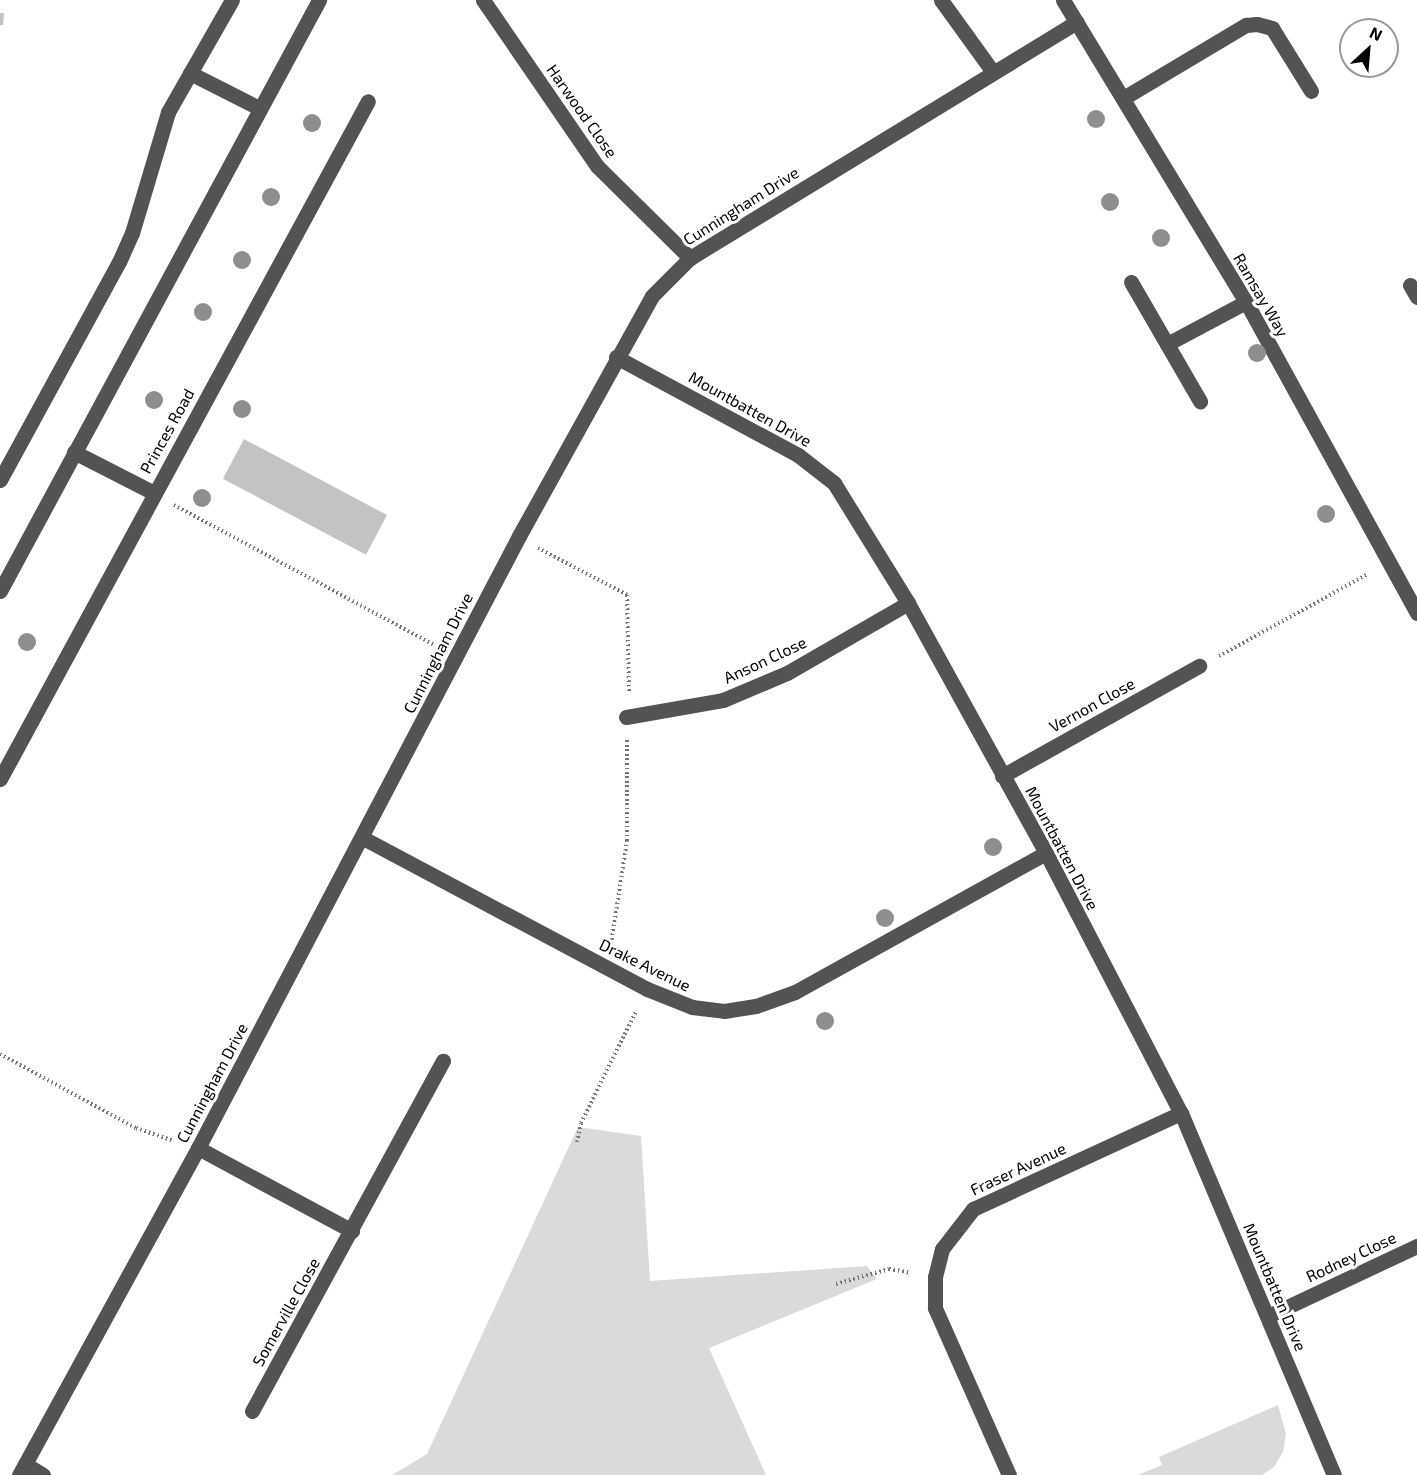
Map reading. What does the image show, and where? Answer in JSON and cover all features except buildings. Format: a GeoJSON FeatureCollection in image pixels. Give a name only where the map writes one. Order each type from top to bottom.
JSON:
{"type":"FeatureCollection","features":[{"type":"Feature","properties":{"kind":"street"},"geometry":{"type":"LineString","coordinates":[[0,480],[119,262],[132,233],[156,144],[168,112],[232,0]]}},
{"type":"Feature","properties":{"kind":"street"},"geometry":{"type":"LineString","coordinates":[[0,591],[319,0]]}},
{"type":"Feature","properties":{"kind":"street","name":"Harwood Close"},"geometry":{"type":"LineString","coordinates":[[483,0],[597,166],[690,258]]}},
{"type":"Feature","properties":{"kind":"street"},"geometry":{"type":"LineString","coordinates":[[941,0],[993,72]]}},
{"type":"Feature","properties":{"kind":"street","name":"Ramsay Way"},"geometry":{"type":"LineString","coordinates":[[1063,0],[1125,97],[1246,302],[1417,614]]}},
{"type":"Feature","properties":{"kind":"street","name":"Cunningham Drive"},"geometry":{"type":"LineString","coordinates":[[22,1469],[198,1148],[363,838],[456,657],[616,357],[652,296],[690,258],[1077,22]]}},
{"type":"Feature","properties":{"kind":"street"},"geometry":{"type":"LineString","coordinates":[[1125,97],[1246,25],[1257,24],[1272,28],[1311,91]]}},
{"type":"Feature","properties":{"kind":"street"},"geometry":{"type":"LineString","coordinates":[[190,73],[259,108]]}},
{"type":"Feature","properties":{"kind":"street","name":"Princes Road"},"geometry":{"type":"LineString","coordinates":[[0,779],[368,101]]}},
{"type":"Feature","properties":{"kind":"street"},"geometry":{"type":"LineString","coordinates":[[1131,282],[1200,401]]}},
{"type":"Feature","properties":{"kind":"street"},"geometry":{"type":"LineString","coordinates":[[1167,344],[1246,302]]}},
{"type":"Feature","properties":{"kind":"street","name":"Mountbatten Drive"},"geometry":{"type":"LineString","coordinates":[[616,357],[798,455],[834,483],[908,603],[1046,853],[1181,1113],[1268,1316],[1329,1474]]}},
{"type":"Feature","properties":{"kind":"street"},"geometry":{"type":"LineString","coordinates":[[74,452],[154,493]]}},
{"type":"Feature","properties":{"kind":"street","name":"Anson Close"},"geometry":{"type":"LineString","coordinates":[[626,717],[723,700],[788,673],[908,603]]}},
{"type":"Feature","properties":{"kind":"street","name":"Vernon Close"},"geometry":{"type":"LineString","coordinates":[[1002,776],[1199,666]]}},
{"type":"Feature","properties":{"kind":"street","name":"Drake Avenue"},"geometry":{"type":"LineString","coordinates":[[363,838],[647,989],[692,1007],[724,1011],[756,1006],[795,992],[1046,853]]}},
{"type":"Feature","properties":{"kind":"street","name":"Somerville Close"},"geometry":{"type":"LineString","coordinates":[[252,1411],[443,1061]]}},
{"type":"Feature","properties":{"kind":"street","name":"Fraser Avenue"},"geometry":{"type":"LineString","coordinates":[[1009,1475],[935,1308],[935,1277],[942,1249],[974,1209],[1181,1113]]}},
{"type":"Feature","properties":{"kind":"street"},"geometry":{"type":"LineString","coordinates":[[198,1148],[352,1231]]}},
{"type":"Feature","properties":{"kind":"street","name":"Rodney Close"},"geometry":{"type":"LineString","coordinates":[[1268,1316],[1417,1246]]}},
{"type":"Feature","properties":{"kind":"street"},"geometry":{"type":"LineString","coordinates":[[22,1469],[43,1475]]}},
{"type":"Feature","properties":{"kind":"path"},"geometry":{"type":"LineString","coordinates":[[154,493],[456,657]]}},
{"type":"Feature","properties":{"kind":"path"},"geometry":{"type":"LineString","coordinates":[[1199,666],[1389,563]]}},
{"type":"Feature","properties":{"kind":"path"},"geometry":{"type":"LineString","coordinates":[[577,1142],[581,1123],[647,989]]}},
{"type":"Feature","properties":{"kind":"path"},"geometry":{"type":"LineString","coordinates":[[0,1054],[136,1128],[198,1148]]}},
{"type":"Feature","properties":{"kind":"path"},"geometry":{"type":"LineString","coordinates":[[836,1284],[889,1269],[935,1277]]}},
{"type":"Feature","properties":{"kind":"shaded area"},"geometry":{"type":"Polygon","coordinates":[[[578,1127],[641,1136],[650,1281],[867,1266],[877,1279],[709,1348],[766,1475],[392,1475],[427,1454],[578,1127]]]}},
{"type":"Feature","properties":{"kind":"shaded area"},"geometry":{"type":"Polygon","coordinates":[[[1278,1405],[1286,1434],[1283,1452],[1274,1467],[1262,1475],[1138,1475],[1162,1465],[1159,1457],[1278,1405]]]}}]}
